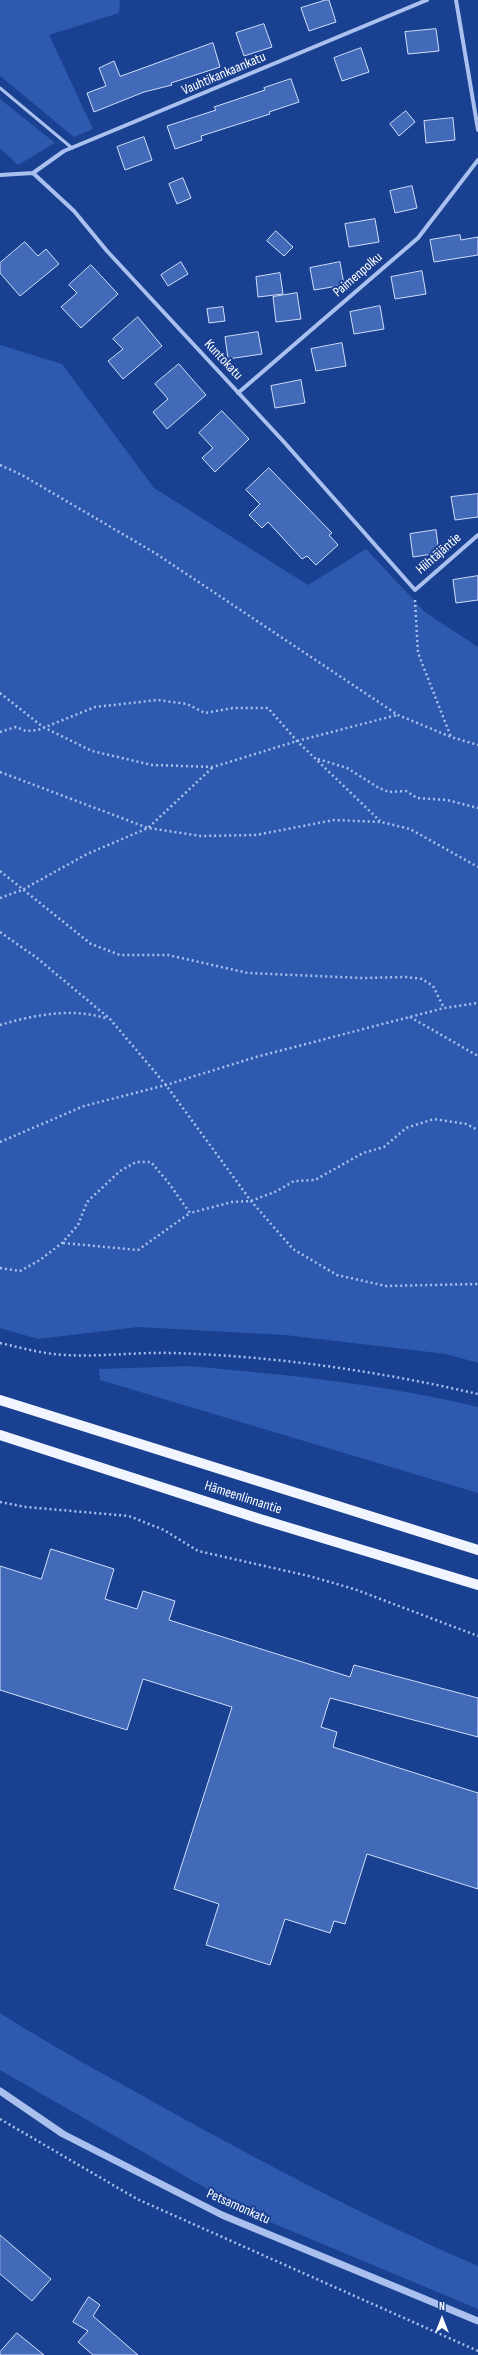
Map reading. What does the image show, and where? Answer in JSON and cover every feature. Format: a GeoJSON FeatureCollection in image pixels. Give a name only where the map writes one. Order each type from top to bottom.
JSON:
{"type":"FeatureCollection","features":[{"type":"Feature","properties":{"kind":"main road","name":"Hämeenlinnantie"},"geometry":{"type":"LineString","coordinates":[[0,1400],[478,1550]]}},
{"type":"Feature","properties":{"kind":"main road","name":"Hämeenlinnantie"},"geometry":{"type":"LineString","coordinates":[[0,1435],[260,1518],[478,1585]]}},
{"type":"Feature","properties":{"kind":"street","name":"Vauhtikankaankatu"},"geometry":{"type":"LineString","coordinates":[[33,173],[64,151],[341,37],[422,0],[427,0]]}},
{"type":"Feature","properties":{"kind":"street"},"geometry":{"type":"LineString","coordinates":[[456,0],[478,130]]}},
{"type":"Feature","properties":{"kind":"street","name":"Paimenpolku"},"geometry":{"type":"LineString","coordinates":[[238,393],[418,238],[478,160]]}},
{"type":"Feature","properties":{"kind":"street"},"geometry":{"type":"LineString","coordinates":[[0,175],[33,173]]}},
{"type":"Feature","properties":{"kind":"street","name":"Kuntokatu"},"geometry":{"type":"LineString","coordinates":[[33,173],[74,211],[107,252],[238,393],[415,590]]}},
{"type":"Feature","properties":{"kind":"street","name":"Hiihtäjäntie"},"geometry":{"type":"LineString","coordinates":[[415,590],[478,534]]}},
{"type":"Feature","properties":{"kind":"street","name":"Petsamonkatu"},"geometry":{"type":"LineString","coordinates":[[0,2091],[63,2134],[222,2215],[478,2320]]}},
{"type":"Feature","properties":{"kind":"lane"},"geometry":{"type":"LineString","coordinates":[[0,88],[72,148]]}},
{"type":"Feature","properties":{"kind":"path"},"geometry":{"type":"LineString","coordinates":[[0,465],[22,475],[154,553],[398,715],[451,737],[478,745]]}},
{"type":"Feature","properties":{"kind":"path"},"geometry":{"type":"LineString","coordinates":[[415,590],[418,653],[451,737]]}},
{"type":"Feature","properties":{"kind":"path"},"geometry":{"type":"LineString","coordinates":[[0,693],[43,727],[92,751],[152,765],[212,767],[297,741],[398,715]]}},
{"type":"Feature","properties":{"kind":"path"},"geometry":{"type":"LineString","coordinates":[[0,732],[16,727],[26,731],[38,730],[95,707],[158,700],[187,704],[205,713],[233,708],[268,708],[297,741],[381,822]]}},
{"type":"Feature","properties":{"kind":"path"},"geometry":{"type":"LineString","coordinates":[[317,759],[347,768],[379,788],[389,792],[406,791],[417,798],[448,800],[478,808]]}},
{"type":"Feature","properties":{"kind":"path"},"geometry":{"type":"LineString","coordinates":[[0,898],[22,890],[87,854],[148,828],[212,767]]}},
{"type":"Feature","properties":{"kind":"path"},"geometry":{"type":"LineString","coordinates":[[0,772],[148,828],[202,836],[256,835],[334,820],[381,822],[410,829],[478,867]]}},
{"type":"Feature","properties":{"kind":"path"},"geometry":{"type":"LineString","coordinates":[[0,871],[91,944],[120,955],[168,955],[248,974],[362,978],[408,977],[422,979],[433,986],[444,1008]]}},
{"type":"Feature","properties":{"kind":"path"},"geometry":{"type":"LineString","coordinates":[[0,932],[37,958],[110,1019],[166,1085],[251,1201],[293,1249],[337,1274],[386,1286],[478,1284]]}},
{"type":"Feature","properties":{"kind":"path"},"geometry":{"type":"LineString","coordinates":[[0,1142],[84,1106],[166,1085],[256,1057],[444,1008],[478,1003]]}},
{"type":"Feature","properties":{"kind":"path"},"geometry":{"type":"LineString","coordinates":[[0,1025],[34,1016],[92,1014],[110,1019]]}},
{"type":"Feature","properties":{"kind":"path"},"geometry":{"type":"LineString","coordinates":[[410,1017],[478,1056]]}},
{"type":"Feature","properties":{"kind":"path"},"geometry":{"type":"LineString","coordinates":[[62,1242],[138,1250],[190,1213],[232,1202],[251,1201],[277,1191],[294,1181],[315,1180],[363,1153],[384,1146],[406,1128],[434,1119],[466,1124],[478,1130]]}},
{"type":"Feature","properties":{"kind":"path"},"geometry":{"type":"LineString","coordinates":[[0,1268],[20,1271],[40,1260],[62,1242],[78,1225],[87,1202],[120,1171],[136,1162],[151,1162],[168,1182],[190,1213]]}},
{"type":"Feature","properties":{"kind":"path"},"geometry":{"type":"LineString","coordinates":[[0,1343],[30,1350],[66,1355],[171,1353],[271,1359],[350,1370],[478,1394]]}},
{"type":"Feature","properties":{"kind":"path"},"geometry":{"type":"LineString","coordinates":[[0,1502],[26,1507],[129,1516],[164,1530],[198,1550],[309,1576],[368,1595],[478,1636]]}},
{"type":"Feature","properties":{"kind":"path"},"geometry":{"type":"LineString","coordinates":[[0,2118],[137,2198],[478,2351]]}},
{"type":"Feature","properties":{"kind":"shaded area"},"geometry":{"type":"Polygon","coordinates":[[[0,0],[120,0],[119,13],[49,35],[93,129],[74,137],[0,76],[0,0]]]}},
{"type":"Feature","properties":{"kind":"shaded area"},"geometry":{"type":"Polygon","coordinates":[[[0,99],[55,143],[18,165],[0,148],[0,99]]]}},
{"type":"Feature","properties":{"kind":"shaded area"},"geometry":{"type":"Polygon","coordinates":[[[0,345],[62,364],[154,488],[308,585],[366,549],[426,613],[478,647],[478,1363],[446,1354],[285,1335],[138,1327],[38,1339],[0,1328],[0,345]]]}},
{"type":"Feature","properties":{"kind":"shaded area"},"geometry":{"type":"Polygon","coordinates":[[[190,1366],[371,1386],[478,1407],[478,1493],[100,1380],[99,1369],[190,1366]]]}},
{"type":"Feature","properties":{"kind":"shaded area"},"geometry":{"type":"Polygon","coordinates":[[[0,2013],[104,2074],[282,2172],[399,2230],[478,2266],[478,2309],[251,2214],[0,2070],[0,2013]]]}},
{"type":"Feature","properties":{"kind":"building"},"geometry":{"type":"Polygon","coordinates":[[[329,0],[336,22],[309,31],[301,8],[329,0]]]}},
{"type":"Feature","properties":{"kind":"building"},"geometry":{"type":"Polygon","coordinates":[[[264,24],[272,47],[244,56],[236,33],[264,24]]]}},
{"type":"Feature","properties":{"kind":"building"},"geometry":{"type":"Polygon","coordinates":[[[436,29],[439,51],[408,54],[405,32],[436,29]]]}},
{"type":"Feature","properties":{"kind":"building"},"geometry":{"type":"Polygon","coordinates":[[[213,43],[220,67],[171,83],[172,85],[144,92],[94,112],[87,93],[106,86],[99,68],[114,61],[120,76],[213,43]]]}},
{"type":"Feature","properties":{"kind":"building"},"geometry":{"type":"Polygon","coordinates":[[[361,48],[369,72],[342,81],[334,58],[361,48]]]}},
{"type":"Feature","properties":{"kind":"building"},"geometry":{"type":"Polygon","coordinates":[[[291,79],[299,102],[269,112],[270,114],[201,136],[202,140],[175,149],[167,126],[216,110],[214,107],[265,90],[264,88],[291,79]]]}},
{"type":"Feature","properties":{"kind":"building"},"geometry":{"type":"Polygon","coordinates":[[[406,111],[415,122],[399,136],[390,124],[406,111]]]}},
{"type":"Feature","properties":{"kind":"building"},"geometry":{"type":"Polygon","coordinates":[[[453,118],[455,140],[426,143],[424,121],[453,118]]]}},
{"type":"Feature","properties":{"kind":"building"},"geometry":{"type":"Polygon","coordinates":[[[144,137],[152,160],[125,170],[117,147],[144,137]]]}},
{"type":"Feature","properties":{"kind":"building"},"geometry":{"type":"Polygon","coordinates":[[[183,178],[191,198],[177,204],[169,184],[183,178]]]}},
{"type":"Feature","properties":{"kind":"building"},"geometry":{"type":"Polygon","coordinates":[[[412,186],[417,208],[395,213],[390,191],[412,186]]]}},
{"type":"Feature","properties":{"kind":"building"},"geometry":{"type":"Polygon","coordinates":[[[375,219],[379,242],[349,247],[345,224],[375,219]]]}},
{"type":"Feature","properties":{"kind":"building"},"geometry":{"type":"Polygon","coordinates":[[[276,231],[293,247],[284,256],[267,241],[276,231]]]}},
{"type":"Feature","properties":{"kind":"building"},"geometry":{"type":"Polygon","coordinates":[[[460,235],[461,240],[478,237],[478,255],[434,262],[430,240],[460,235]]]}},
{"type":"Feature","properties":{"kind":"building"},"geometry":{"type":"Polygon","coordinates":[[[25,242],[38,256],[46,249],[59,264],[20,296],[0,273],[0,263],[25,242]]]}},
{"type":"Feature","properties":{"kind":"building"},"geometry":{"type":"Polygon","coordinates":[[[181,262],[188,274],[168,286],[161,275],[181,262]]]}},
{"type":"Feature","properties":{"kind":"building"},"geometry":{"type":"Polygon","coordinates":[[[340,262],[344,285],[314,290],[310,268],[340,262]]]}},
{"type":"Feature","properties":{"kind":"building"},"geometry":{"type":"Polygon","coordinates":[[[91,265],[118,294],[81,328],[61,307],[77,293],[69,285],[91,265]]]}},
{"type":"Feature","properties":{"kind":"building"},"geometry":{"type":"Polygon","coordinates":[[[422,271],[426,294],[395,299],[391,277],[422,271]]]}},
{"type":"Feature","properties":{"kind":"building"},"geometry":{"type":"Polygon","coordinates":[[[280,273],[283,294],[258,297],[256,277],[280,273]]]}},
{"type":"Feature","properties":{"kind":"building"},"geometry":{"type":"Polygon","coordinates":[[[297,293],[301,319],[276,322],[273,297],[297,293]]]}},
{"type":"Feature","properties":{"kind":"building"},"geometry":{"type":"Polygon","coordinates":[[[380,306],[384,329],[354,334],[350,312],[380,306]]]}},
{"type":"Feature","properties":{"kind":"building"},"geometry":{"type":"Polygon","coordinates":[[[223,307],[225,321],[209,323],[207,309],[223,307]]]}},
{"type":"Feature","properties":{"kind":"building"},"geometry":{"type":"Polygon","coordinates":[[[138,317],[162,346],[123,379],[108,361],[123,349],[113,339],[138,317]]]}},
{"type":"Feature","properties":{"kind":"building"},"geometry":{"type":"Polygon","coordinates":[[[258,332],[262,354],[228,359],[225,337],[258,332]]]}},
{"type":"Feature","properties":{"kind":"building"},"geometry":{"type":"Polygon","coordinates":[[[342,343],[346,366],[316,371],[311,349],[342,343]]]}},
{"type":"Feature","properties":{"kind":"building"},"geometry":{"type":"Polygon","coordinates":[[[179,364],[206,395],[167,429],[153,412],[168,399],[155,384],[179,364]]]}},
{"type":"Feature","properties":{"kind":"building"},"geometry":{"type":"Polygon","coordinates":[[[301,380],[305,403],[275,408],[271,386],[301,380]]]}},
{"type":"Feature","properties":{"kind":"building"},"geometry":{"type":"Polygon","coordinates":[[[222,411],[249,439],[215,472],[202,458],[213,448],[199,433],[222,411]]]}},
{"type":"Feature","properties":{"kind":"building"},"geometry":{"type":"Polygon","coordinates":[[[269,468],[332,533],[329,535],[338,545],[316,565],[307,556],[302,559],[268,522],[262,528],[249,515],[260,504],[246,490],[269,468]]]}},
{"type":"Feature","properties":{"kind":"building"},"geometry":{"type":"Polygon","coordinates":[[[478,494],[478,517],[455,520],[451,497],[478,494]]]}},
{"type":"Feature","properties":{"kind":"building"},"geometry":{"type":"Polygon","coordinates":[[[436,530],[439,553],[413,557],[410,534],[436,530]]]}},
{"type":"Feature","properties":{"kind":"building"},"geometry":{"type":"Polygon","coordinates":[[[478,576],[478,600],[456,603],[453,580],[478,576]]]}},
{"type":"Feature","properties":{"kind":"building"},"geometry":{"type":"Polygon","coordinates":[[[51,1549],[114,1569],[105,1599],[137,1609],[143,1591],[175,1601],[169,1620],[350,1677],[354,1665],[478,1698],[478,1737],[330,1698],[321,1727],[337,1732],[333,1747],[478,1793],[478,1889],[367,1854],[345,1924],[334,1921],[330,1933],[285,1919],[270,1965],[206,1945],[219,1904],[174,1889],[232,1707],[143,1679],[127,1730],[0,1690],[0,1566],[41,1579],[51,1549]]]}},
{"type":"Feature","properties":{"kind":"building"},"geometry":{"type":"Polygon","coordinates":[[[0,2235],[51,2279],[32,2301],[0,2274],[0,2235]]]}},
{"type":"Feature","properties":{"kind":"building"},"geometry":{"type":"Polygon","coordinates":[[[89,2297],[100,2305],[93,2316],[138,2355],[93,2355],[78,2342],[88,2331],[73,2322],[89,2297]]]}},
{"type":"Feature","properties":{"kind":"building"},"geometry":{"type":"Polygon","coordinates":[[[17,2333],[44,2355],[0,2355],[0,2352],[17,2333]]]}}]}
